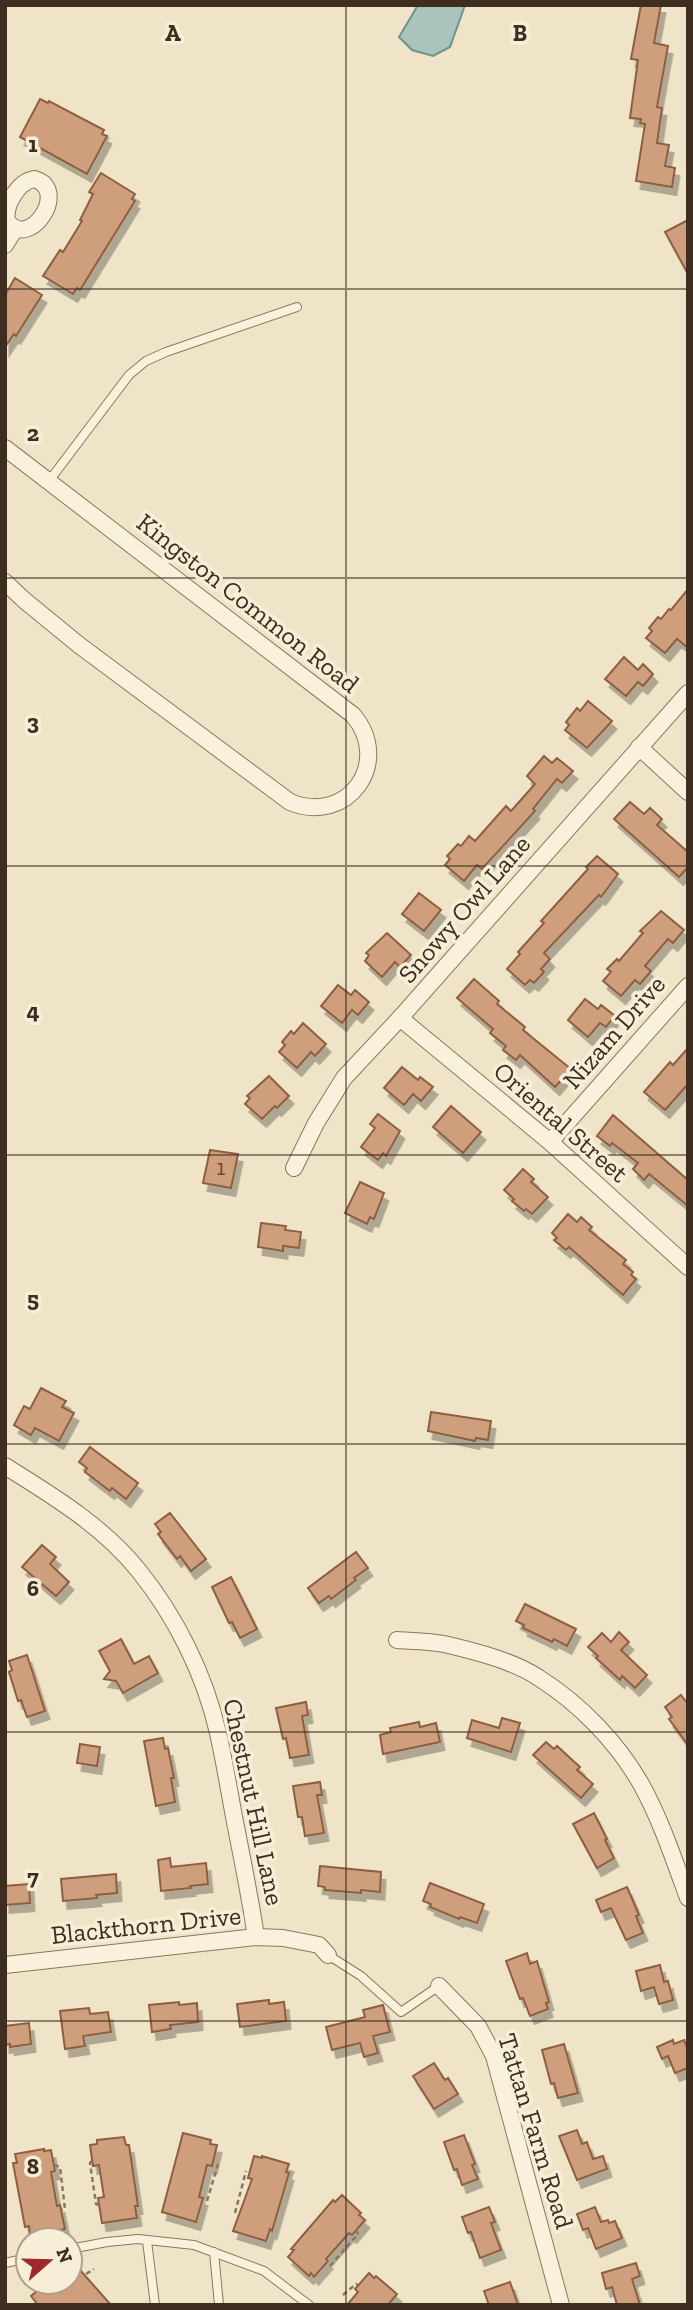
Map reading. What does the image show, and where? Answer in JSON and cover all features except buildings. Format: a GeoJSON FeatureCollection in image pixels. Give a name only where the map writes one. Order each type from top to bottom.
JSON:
{"type":"FeatureCollection","features":[{"type":"Feature","properties":{"kind":"street"},"geometry":{"type":"LineString","coordinates":[[5,245],[15,229]]}},
{"type":"Feature","properties":{"kind":"street","name":"Kingston Common Road"},"geometry":{"type":"LineString","coordinates":[[5,448],[353,715],[363,729],[368,745],[368,762],[363,778],[346,797],[331,805],[314,808],[290,802],[79,645],[5,582]]}},
{"type":"Feature","properties":{"kind":"street","name":"Snowy Owl Lane"},"geometry":{"type":"LineString","coordinates":[[294,1168],[316,1123],[344,1078],[688,693]]}},
{"type":"Feature","properties":{"kind":"street"},"geometry":{"type":"LineString","coordinates":[[639,747],[688,792]]}},
{"type":"Feature","properties":{"kind":"street","name":"Nizam Drive"},"geometry":{"type":"LineString","coordinates":[[550,1142],[688,986]]}},
{"type":"Feature","properties":{"kind":"street","name":"Oriental Street"},"geometry":{"type":"LineString","coordinates":[[400,1018],[550,1142],[688,1267]]}},
{"type":"Feature","properties":{"kind":"street","name":"Chestnut Hill Lane"},"geometry":{"type":"LineString","coordinates":[[5,1466],[64,1503],[104,1535],[137,1569],[160,1599],[185,1642],[203,1684],[218,1731],[256,1937]]}},
{"type":"Feature","properties":{"kind":"street"},"geometry":{"type":"LineString","coordinates":[[397,1640],[442,1644],[492,1657],[538,1677],[587,1715],[617,1749],[641,1784],[664,1832],[688,1898]]}},
{"type":"Feature","properties":{"kind":"street","name":"Blackthorn Drive"},"geometry":{"type":"LineString","coordinates":[[5,1965],[256,1937],[283,1938],[319,1945],[328,1955]]}},
{"type":"Feature","properties":{"kind":"street","name":"Tattan Farm Road"},"geometry":{"type":"LineString","coordinates":[[439,1986],[478,2026],[494,2056],[561,2305]]}},
{"type":"Feature","properties":{"kind":"lane"},"geometry":{"type":"LineString","coordinates":[[49,481],[129,375],[146,361],[297,307]]}},
{"type":"Feature","properties":{"kind":"lane"},"geometry":{"type":"LineString","coordinates":[[328,1955],[361,1976],[401,2012],[439,1986]]}},
{"type":"Feature","properties":{"kind":"lane"},"geometry":{"type":"LineString","coordinates":[[84,2246],[138,2239],[194,2245],[264,2271],[309,2305]]}},
{"type":"Feature","properties":{"kind":"lane"},"geometry":{"type":"LineString","coordinates":[[147,2241],[155,2305]]}},
{"type":"Feature","properties":{"kind":"lane"},"geometry":{"type":"LineString","coordinates":[[214,2252],[219,2305]]}},
{"type":"Feature","properties":{"kind":"path"},"geometry":{"type":"LineString","coordinates":[[92,2161],[90,2163],[96,2204],[99,2205]]}},
{"type":"Feature","properties":{"kind":"path"},"geometry":{"type":"LineString","coordinates":[[207,2201],[218,2164]]}},
{"type":"Feature","properties":{"kind":"path"},"geometry":{"type":"LineString","coordinates":[[54,2165],[60,2167],[64,2188],[65,2209],[61,2210]]}},
{"type":"Feature","properties":{"kind":"path"},"geometry":{"type":"LineString","coordinates":[[235,2213],[246,2171]]}},
{"type":"Feature","properties":{"kind":"path"},"geometry":{"type":"LineString","coordinates":[[330,2266],[358,2234],[356,2230]]}},
{"type":"Feature","properties":{"kind":"path"},"geometry":{"type":"LineString","coordinates":[[86,2274],[94,2269]]}},
{"type":"Feature","properties":{"kind":"path"},"geometry":{"type":"LineString","coordinates":[[343,2295],[351,2287],[358,2285]]}},
{"type":"Feature","properties":{"kind":"water"},"geometry":{"type":"Polygon","coordinates":[[[418,5],[465,5],[450,47],[433,56],[412,50],[399,37],[418,5]]]}}]}
